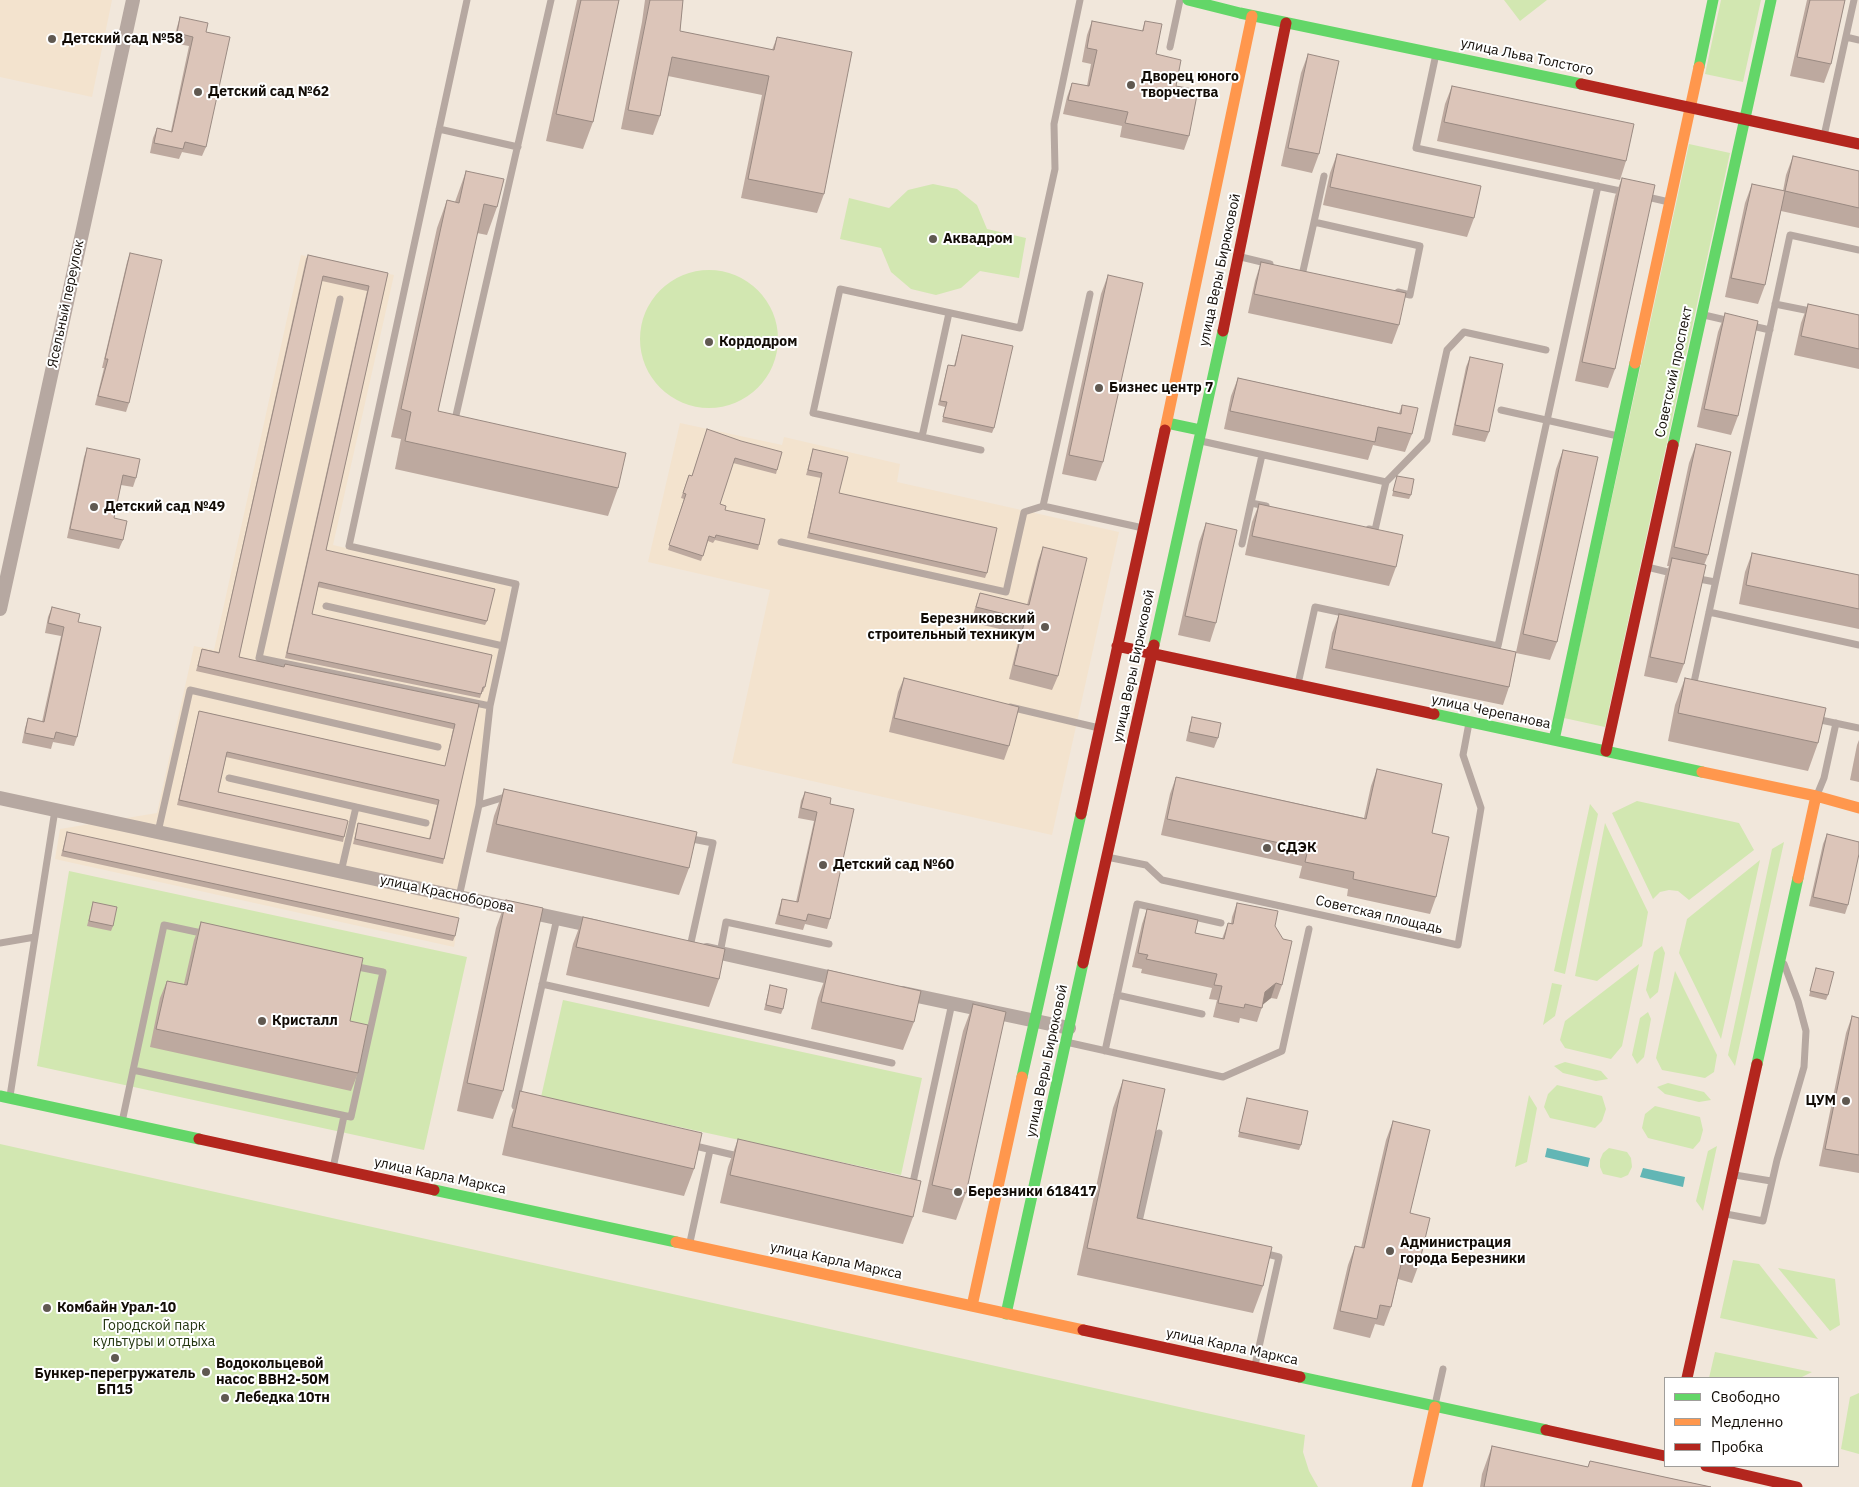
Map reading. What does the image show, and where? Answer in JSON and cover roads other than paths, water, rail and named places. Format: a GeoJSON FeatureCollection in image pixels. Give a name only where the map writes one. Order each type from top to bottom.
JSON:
{"type":"FeatureCollection","features":[{"type":"Feature","properties":{"kind":"street","name":"Ясельный переулок"},"geometry":{"type":"LineString","coordinates":[[0,609],[133,0]]}},
{"type":"Feature","properties":{"kind":"street","name":"улица Льва Толстого"},"geometry":{"type":"LineString","coordinates":[[1188,0],[1286,23],[1436,53],[1859,144]]}},
{"type":"Feature","properties":{"kind":"street"},"geometry":{"type":"LineString","coordinates":[[1554,740],[1713,0]]}},
{"type":"Feature","properties":{"kind":"street","name":"Советский проспект"},"geometry":{"type":"LineString","coordinates":[[1606,751],[1771,0]]}},
{"type":"Feature","properties":{"kind":"street","name":"улица Веры Бирюковой"},"geometry":{"type":"LineString","coordinates":[[972,1306],[1166,423],[1244,12]]}},
{"type":"Feature","properties":{"kind":"street","name":"улица Веры Бирюковой"},"geometry":{"type":"LineString","coordinates":[[1006,1314],[1239,257],[1286,23]]}},
{"type":"Feature","properties":{"kind":"street"},"geometry":{"type":"LineString","coordinates":[[1166,423],[1199,435]]}},
{"type":"Feature","properties":{"kind":"street","name":"улица Черепанова"},"geometry":{"type":"LineString","coordinates":[[1117,646],[1816,796],[1859,808]]}},
{"type":"Feature","properties":{"kind":"street"},"geometry":{"type":"LineString","coordinates":[[1687,1377],[1816,796]]}},
{"type":"Feature","properties":{"kind":"street","name":"улица Красноборова"},"geometry":{"type":"LineString","coordinates":[[0,798],[614,930]]}},
{"type":"Feature","properties":{"kind":"street"},"geometry":{"type":"LineString","coordinates":[[685,946],[855,982]]}},
{"type":"Feature","properties":{"kind":"street"},"geometry":{"type":"LineString","coordinates":[[894,991],[1035,1021],[1068,1035]]}},
{"type":"Feature","properties":{"kind":"street","name":"улица Карла Маркса"},"geometry":{"type":"LineString","coordinates":[[5,1097],[1664,1456]]}},
{"type":"Feature","properties":{"kind":"street"},"geometry":{"type":"LineString","coordinates":[[1418,1487],[1435,1407]]}},
{"type":"Feature","properties":{"kind":"street"},"geometry":{"type":"LineString","coordinates":[[1710,1467],[1797,1487]]}},
{"type":"Feature","properties":{"kind":"lane"},"geometry":{"type":"LineString","coordinates":[[459,897],[479,805],[490,706],[516,584],[349,546],[467,0]]}},
{"type":"Feature","properties":{"kind":"lane"},"geometry":{"type":"LineString","coordinates":[[464,428],[454,426],[552,0]]}},
{"type":"Feature","properties":{"kind":"lane"},"geometry":{"type":"LineString","coordinates":[[982,450],[813,413],[840,289],[1020,328],[1055,169],[1054,124],[1080,0]]}},
{"type":"Feature","properties":{"kind":"lane"},"geometry":{"type":"LineString","coordinates":[[1170,47],[1180,0]]}},
{"type":"Feature","properties":{"kind":"lane"},"geometry":{"type":"LineString","coordinates":[[1824,136],[1854,0]]}},
{"type":"Feature","properties":{"kind":"lane"},"geometry":{"type":"LineString","coordinates":[[1846,37],[1859,40]]}},
{"type":"Feature","properties":{"kind":"lane"},"geometry":{"type":"LineString","coordinates":[[1436,53],[1416,148],[1670,202]]}},
{"type":"Feature","properties":{"kind":"lane"},"geometry":{"type":"LineString","coordinates":[[439,129],[518,147]]}},
{"type":"Feature","properties":{"kind":"lane"},"geometry":{"type":"LineString","coordinates":[[1303,271],[1324,176]]}},
{"type":"Feature","properties":{"kind":"lane"},"geometry":{"type":"LineString","coordinates":[[1298,685],[1315,607],[1498,646],[1598,186]]}},
{"type":"Feature","properties":{"kind":"lane"},"geometry":{"type":"LineString","coordinates":[[1314,222],[1420,246],[1410,294],[1390,290]]}},
{"type":"Feature","properties":{"kind":"lane"},"geometry":{"type":"LineString","coordinates":[[1701,694],[1692,692],[1790,236],[1859,250]]}},
{"type":"Feature","properties":{"kind":"lane"},"geometry":{"type":"LineString","coordinates":[[1239,257],[1274,265]]}},
{"type":"Feature","properties":{"kind":"lane"},"geometry":{"type":"LineString","coordinates":[[1293,269],[1313,273]]}},
{"type":"Feature","properties":{"kind":"lane"},"geometry":{"type":"LineString","coordinates":[[1043,506],[1090,294]]}},
{"type":"Feature","properties":{"kind":"lane"},"geometry":{"type":"LineString","coordinates":[[340,299],[259,658],[490,706]]}},
{"type":"Feature","properties":{"kind":"lane"},"geometry":{"type":"LineString","coordinates":[[1775,304],[1822,314]]}},
{"type":"Feature","properties":{"kind":"lane"},"geometry":{"type":"LineString","coordinates":[[922,437],[949,313]]}},
{"type":"Feature","properties":{"kind":"lane"},"geometry":{"type":"LineString","coordinates":[[1702,315],[1734,322]]}},
{"type":"Feature","properties":{"kind":"lane"},"geometry":{"type":"LineString","coordinates":[[1743,324],[1770,330]]}},
{"type":"Feature","properties":{"kind":"lane"},"geometry":{"type":"LineString","coordinates":[[1366,528],[1375,530],[1386,482],[1427,440],[1447,350],[1464,332],[1546,350]]}},
{"type":"Feature","properties":{"kind":"lane"},"geometry":{"type":"LineString","coordinates":[[1501,410],[1619,436]]}},
{"type":"Feature","properties":{"kind":"lane"},"geometry":{"type":"LineString","coordinates":[[1199,435],[1262,455],[1386,482]]}},
{"type":"Feature","properties":{"kind":"lane"},"geometry":{"type":"LineString","coordinates":[[1242,544],[1262,455]]}},
{"type":"Feature","properties":{"kind":"lane"},"geometry":{"type":"LineString","coordinates":[[1251,503],[1270,507]]}},
{"type":"Feature","properties":{"kind":"lane"},"geometry":{"type":"LineString","coordinates":[[781,542],[1006,592],[1024,512],[1043,506],[1143,528]]}},
{"type":"Feature","properties":{"kind":"lane"},"geometry":{"type":"LineString","coordinates":[[1646,567],[1680,574]]}},
{"type":"Feature","properties":{"kind":"lane"},"geometry":{"type":"LineString","coordinates":[[1689,576],[1715,582]]}},
{"type":"Feature","properties":{"kind":"lane"},"geometry":{"type":"LineString","coordinates":[[326,606],[503,646]]}},
{"type":"Feature","properties":{"kind":"lane"},"geometry":{"type":"LineString","coordinates":[[1709,612],[1859,644]]}},
{"type":"Feature","properties":{"kind":"lane"},"geometry":{"type":"LineString","coordinates":[[158,832],[190,690],[438,747]]}},
{"type":"Feature","properties":{"kind":"lane"},"geometry":{"type":"LineString","coordinates":[[1004,705],[1099,728]]}},
{"type":"Feature","properties":{"kind":"lane"},"geometry":{"type":"LineString","coordinates":[[1807,717],[1859,728]]}},
{"type":"Feature","properties":{"kind":"lane","name":"Советская площадь"},"geometry":{"type":"LineString","coordinates":[[1107,856],[1146,865],[1162,880],[1458,946],[1481,808],[1463,755],[1469,723]]}},
{"type":"Feature","properties":{"kind":"lane"},"geometry":{"type":"LineString","coordinates":[[1816,796],[1824,778],[1836,723]]}},
{"type":"Feature","properties":{"kind":"lane"},"geometry":{"type":"LineString","coordinates":[[229,778],[426,823]]}},
{"type":"Feature","properties":{"kind":"lane"},"geometry":{"type":"LineString","coordinates":[[479,805],[505,797],[514,799]]}},
{"type":"Feature","properties":{"kind":"lane"},"geometry":{"type":"LineString","coordinates":[[342,872],[356,807]]}},
{"type":"Feature","properties":{"kind":"lane"},"geometry":{"type":"LineString","coordinates":[[5,1097],[35,937],[55,810]]}},
{"type":"Feature","properties":{"kind":"lane"},"geometry":{"type":"LineString","coordinates":[[675,835],[712,843],[685,946]]}},
{"type":"Feature","properties":{"kind":"lane"},"geometry":{"type":"LineString","coordinates":[[1105,1051],[1137,904],[1221,923]]}},
{"type":"Feature","properties":{"kind":"lane"},"geometry":{"type":"LineString","coordinates":[[524,1108],[515,1106],[557,918]]}},
{"type":"Feature","properties":{"kind":"lane"},"geometry":{"type":"LineString","coordinates":[[720,953],[726,922],[828,944]]}},
{"type":"Feature","properties":{"kind":"lane"},"geometry":{"type":"LineString","coordinates":[[122,1122],[164,925],[212,935]]}},
{"type":"Feature","properties":{"kind":"lane"},"geometry":{"type":"LineString","coordinates":[[1068,1035],[1105,1051],[1223,1077],[1282,1051],[1309,929]]}},
{"type":"Feature","properties":{"kind":"lane"},"geometry":{"type":"LineString","coordinates":[[0,943],[35,937]]}},
{"type":"Feature","properties":{"kind":"lane"},"geometry":{"type":"LineString","coordinates":[[1723,1213],[1763,1221],[1772,1181],[1804,1067],[1806,1031],[1798,1001],[1781,956]]}},
{"type":"Feature","properties":{"kind":"lane"},"geometry":{"type":"LineString","coordinates":[[133,1070],[351,1117],[383,972],[345,964]]}},
{"type":"Feature","properties":{"kind":"lane"},"geometry":{"type":"LineString","coordinates":[[542,984],[892,1063]]}},
{"type":"Feature","properties":{"kind":"lane"},"geometry":{"type":"LineString","coordinates":[[1117,995],[1202,1014]]}},
{"type":"Feature","properties":{"kind":"lane"},"geometry":{"type":"LineString","coordinates":[[910,1194],[952,1003]]}},
{"type":"Feature","properties":{"kind":"lane"},"geometry":{"type":"LineString","coordinates":[[333,1168],[344,1116]]}},
{"type":"Feature","properties":{"kind":"lane"},"geometry":{"type":"LineString","coordinates":[[1148,1228],[1138,1226],[1159,1133]]}},
{"type":"Feature","properties":{"kind":"lane"},"geometry":{"type":"LineString","coordinates":[[682,1144],[748,1158]]}},
{"type":"Feature","properties":{"kind":"lane"},"geometry":{"type":"LineString","coordinates":[[690,1245],[710,1150]]}},
{"type":"Feature","properties":{"kind":"lane"},"geometry":{"type":"LineString","coordinates":[[1732,1175],[1772,1181]]}},
{"type":"Feature","properties":{"kind":"lane"},"geometry":{"type":"LineString","coordinates":[[1251,1251],[1279,1257],[1255,1368]]}},
{"type":"Feature","properties":{"kind":"lane"},"geometry":{"type":"LineString","coordinates":[[1435,1407],[1443,1369]]}},
{"type":"Feature","properties":{"kind":"water"},"geometry":{"type":"Polygon","coordinates":[[[1547,1148],[1590,1158],[1588,1167],[1545,1157],[1547,1148]]]}},
{"type":"Feature","properties":{"kind":"water"},"geometry":{"type":"Polygon","coordinates":[[[1643,1168],[1685,1177],[1683,1187],[1640,1177],[1643,1168]]]}},
{"type":"Feature","properties":{"kind":"place","name":"Детский сад №58"},"geometry":{"type":"Point","coordinates":[52,39]}},
{"type":"Feature","properties":{"kind":"place","name":"Дворец юного творчества"},"geometry":{"type":"Point","coordinates":[1131,85]}},
{"type":"Feature","properties":{"kind":"place","name":"Детский сад №62"},"geometry":{"type":"Point","coordinates":[198,92]}},
{"type":"Feature","properties":{"kind":"place","name":"Аквадром"},"geometry":{"type":"Point","coordinates":[933,239]}},
{"type":"Feature","properties":{"kind":"place","name":"Кордодром"},"geometry":{"type":"Point","coordinates":[709,342]}},
{"type":"Feature","properties":{"kind":"place","name":"Бизнес центр 7"},"geometry":{"type":"Point","coordinates":[1099,388]}},
{"type":"Feature","properties":{"kind":"place","name":"Детский сад №49"},"geometry":{"type":"Point","coordinates":[94,507]}},
{"type":"Feature","properties":{"kind":"place","name":"Березниковский строительный техникум"},"geometry":{"type":"Point","coordinates":[1045,627]}},
{"type":"Feature","properties":{"kind":"place","name":"СДЭК"},"geometry":{"type":"Point","coordinates":[1267,848]}},
{"type":"Feature","properties":{"kind":"place","name":"Детский сад №60"},"geometry":{"type":"Point","coordinates":[823,865]}},
{"type":"Feature","properties":{"kind":"place","name":"Кристалл"},"geometry":{"type":"Point","coordinates":[262,1021]}},
{"type":"Feature","properties":{"kind":"place","name":"ЦУМ"},"geometry":{"type":"Point","coordinates":[1846,1101]}},
{"type":"Feature","properties":{"kind":"place","name":"Березники 618417"},"geometry":{"type":"Point","coordinates":[958,1192]}},
{"type":"Feature","properties":{"kind":"place","name":"Администрация города Березники"},"geometry":{"type":"Point","coordinates":[1390,1251]}},
{"type":"Feature","properties":{"kind":"place","name":"Комбайн Урал-10"},"geometry":{"type":"Point","coordinates":[47,1308]}},
{"type":"Feature","properties":{"kind":"place","name":"Бункер-перегружатель БП15"},"geometry":{"type":"Point","coordinates":[115,1358]}},
{"type":"Feature","properties":{"kind":"place","name":"Водокольцевой насос ВВН2-50М"},"geometry":{"type":"Point","coordinates":[206,1372]}},
{"type":"Feature","properties":{"kind":"place","name":"Лебедка 10тн"},"geometry":{"type":"Point","coordinates":[225,1398]}},
{"type":"Feature","properties":{"kind":"park label","name":"Городской парк культуры и отдыха"},"geometry":{"type":"Point","coordinates":[154,1334]}}]}
